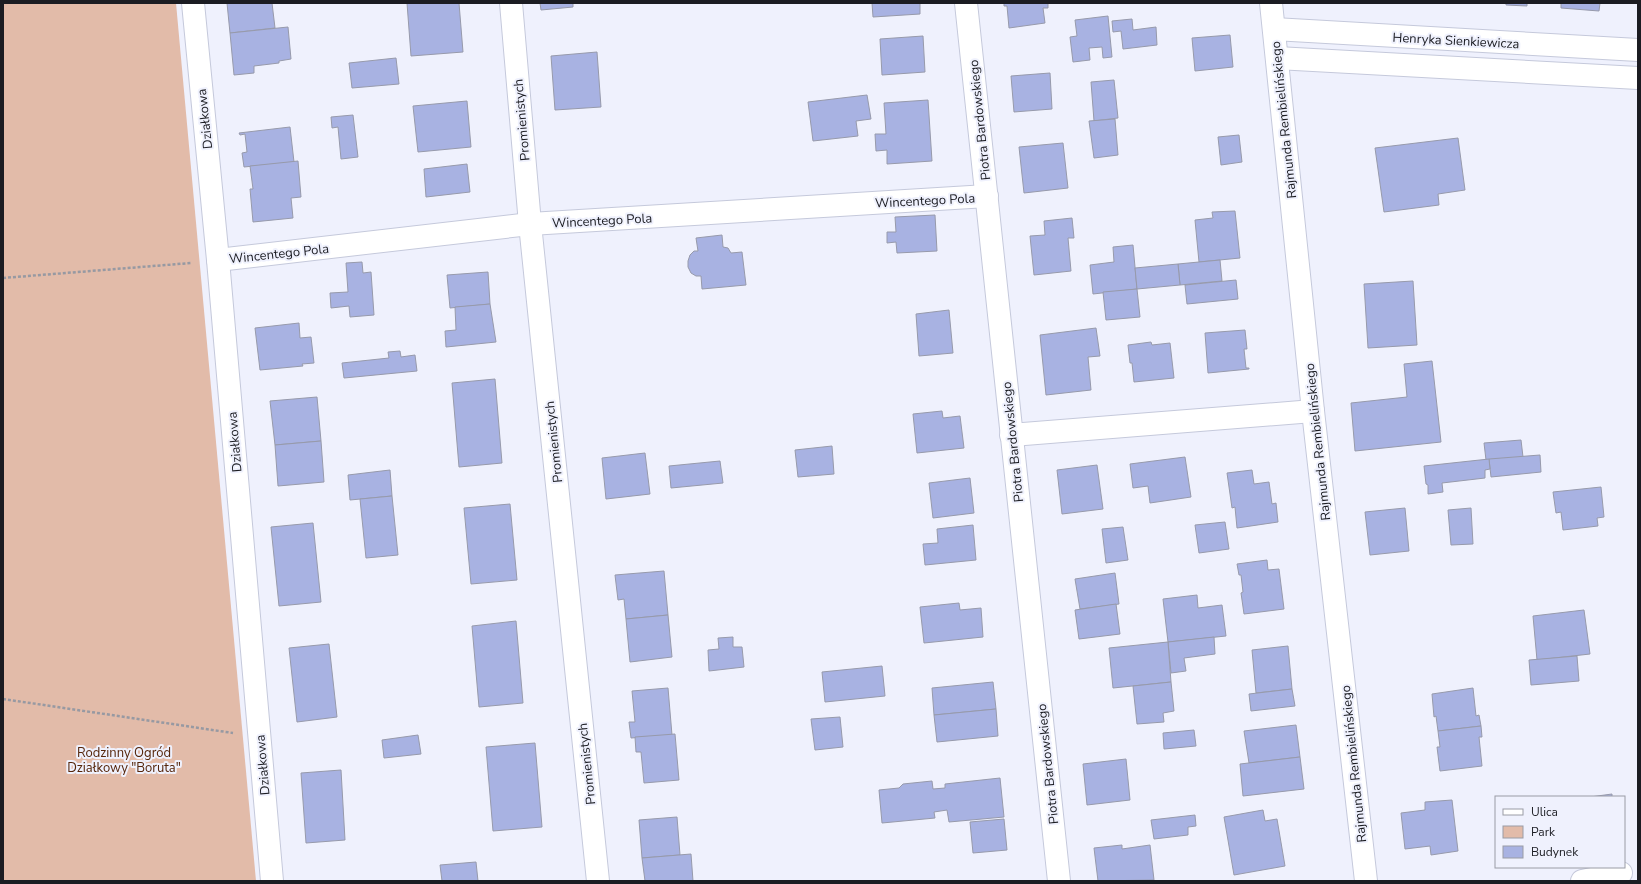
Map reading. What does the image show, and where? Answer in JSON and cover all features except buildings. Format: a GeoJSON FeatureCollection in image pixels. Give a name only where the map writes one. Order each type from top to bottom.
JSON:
{"type":"FeatureCollection","features":[{"type":"Feature","properties":{"kind":"street","name":"Działkowa"},"geometry":{"type":"LineString","coordinates":[[193,3],[218,260],[272,881]]}},
{"type":"Feature","properties":{"kind":"street","name":"Promienistych"},"geometry":{"type":"LineString","coordinates":[[511,3],[530,224],[598,881]]}},
{"type":"Feature","properties":{"kind":"street","name":"Piotra Bardowskiego"},"geometry":{"type":"LineString","coordinates":[[966,3],[1059,881]]}},
{"type":"Feature","properties":{"kind":"street","name":"Rajmunda Rembielińskiego"},"geometry":{"type":"LineString","coordinates":[[1271,3],[1313,411],[1366,881]]}},
{"type":"Feature","properties":{"kind":"street","name":"Henryka Sienkiewicza"},"geometry":{"type":"LineString","coordinates":[[1274,29],[1638,50]]}},
{"type":"Feature","properties":{"kind":"street"},"geometry":{"type":"LineString","coordinates":[[1277,58],[1638,78]]}},
{"type":"Feature","properties":{"kind":"street","name":"Wincentego Pola"},"geometry":{"type":"LineString","coordinates":[[218,260],[530,224],[987,196]]}},
{"type":"Feature","properties":{"kind":"street"},"geometry":{"type":"LineString","coordinates":[[1011,435],[1313,411]]}},
{"type":"Feature","properties":{"kind":"street"},"geometry":{"type":"LineString","coordinates":[[1582,881],[1621,873]]}},
{"type":"Feature","properties":{"kind":"path"},"geometry":{"type":"LineString","coordinates":[[3,278],[192,263]]}},
{"type":"Feature","properties":{"kind":"path"},"geometry":{"type":"LineString","coordinates":[[3,699],[236,733]]}},
{"type":"Feature","properties":{"kind":"green space","name":"Rodzinny Ogród Działkowy \"Boruta\""},"geometry":{"type":"Polygon","coordinates":[[[3,3],[176,3],[256,881],[3,881],[3,3]]]}}]}
